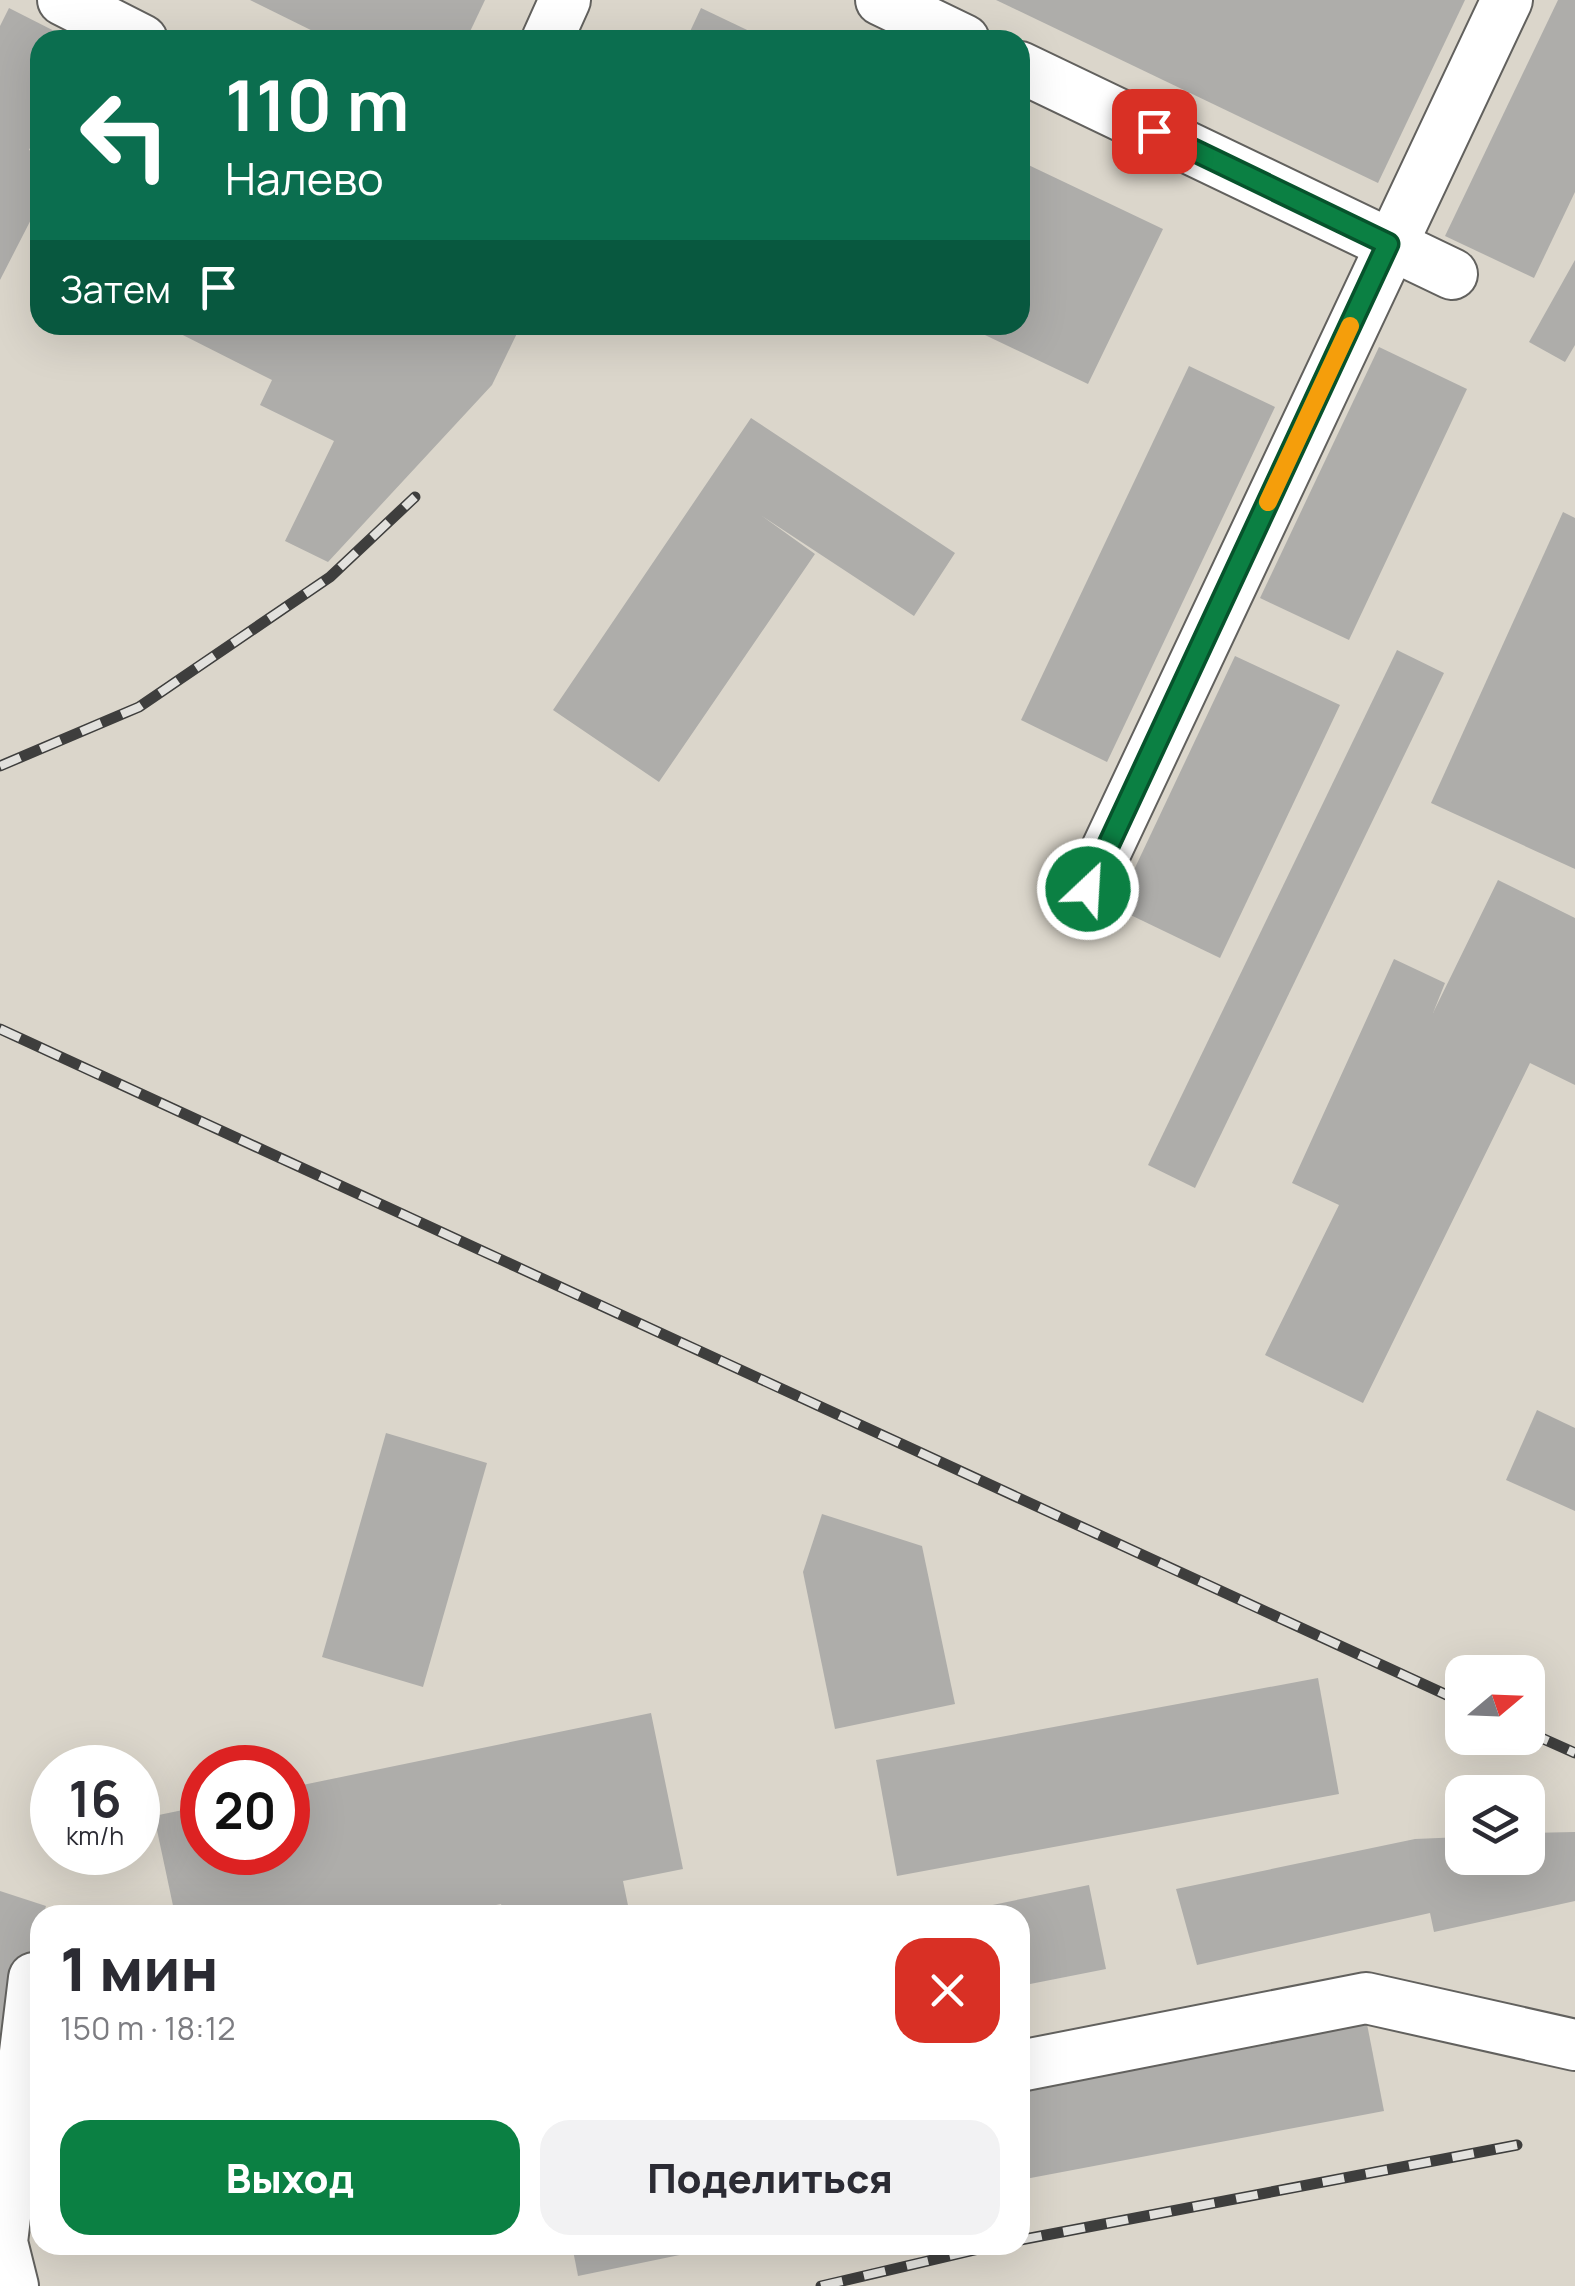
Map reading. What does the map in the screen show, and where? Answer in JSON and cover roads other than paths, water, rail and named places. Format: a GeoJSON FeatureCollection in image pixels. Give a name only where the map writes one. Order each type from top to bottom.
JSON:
{"type":"FeatureCollection","features":[{"type":"Feature","properties":{"kind":"lane"},"geometry":{"type":"LineString","coordinates":[[63,0],[122,30]]}},
{"type":"Feature","properties":{"kind":"lane"},"geometry":{"type":"LineString","coordinates":[[552,30],[565,0]]}},
{"type":"Feature","properties":{"kind":"lane"},"geometry":{"type":"LineString","coordinates":[[881,0],[943,30]]}},
{"type":"Feature","properties":{"kind":"lane"},"geometry":{"type":"LineString","coordinates":[[1088,889],[1388,244],[1507,0]]}},
{"type":"Feature","properties":{"kind":"lane"},"geometry":{"type":"LineString","coordinates":[[1030,72],[1452,274]]}},
{"type":"Feature","properties":{"kind":"lane"},"geometry":{"type":"LineString","coordinates":[[1030,2064],[1366,1998],[1575,2045]]}},
{"type":"Feature","properties":{"kind":"lane"},"geometry":{"type":"LineString","coordinates":[[12,2286],[2,2242],[30,2011]]}},
{"type":"Feature","properties":{"kind":"railway"},"geometry":{"type":"LineString","coordinates":[[0,766],[139,707],[330,577],[415,497]]}},
{"type":"Feature","properties":{"kind":"railway"},"geometry":{"type":"LineString","coordinates":[[0,1029],[1445,1694]]}},
{"type":"Feature","properties":{"kind":"railway"},"geometry":{"type":"LineString","coordinates":[[1545,1740],[1575,1753]]}},
{"type":"Feature","properties":{"kind":"railway"},"geometry":{"type":"LineString","coordinates":[[1030,2238],[1517,2145]]}},
{"type":"Feature","properties":{"kind":"railway"},"geometry":{"type":"LineString","coordinates":[[821,2286],[953,2255]]}}]}
